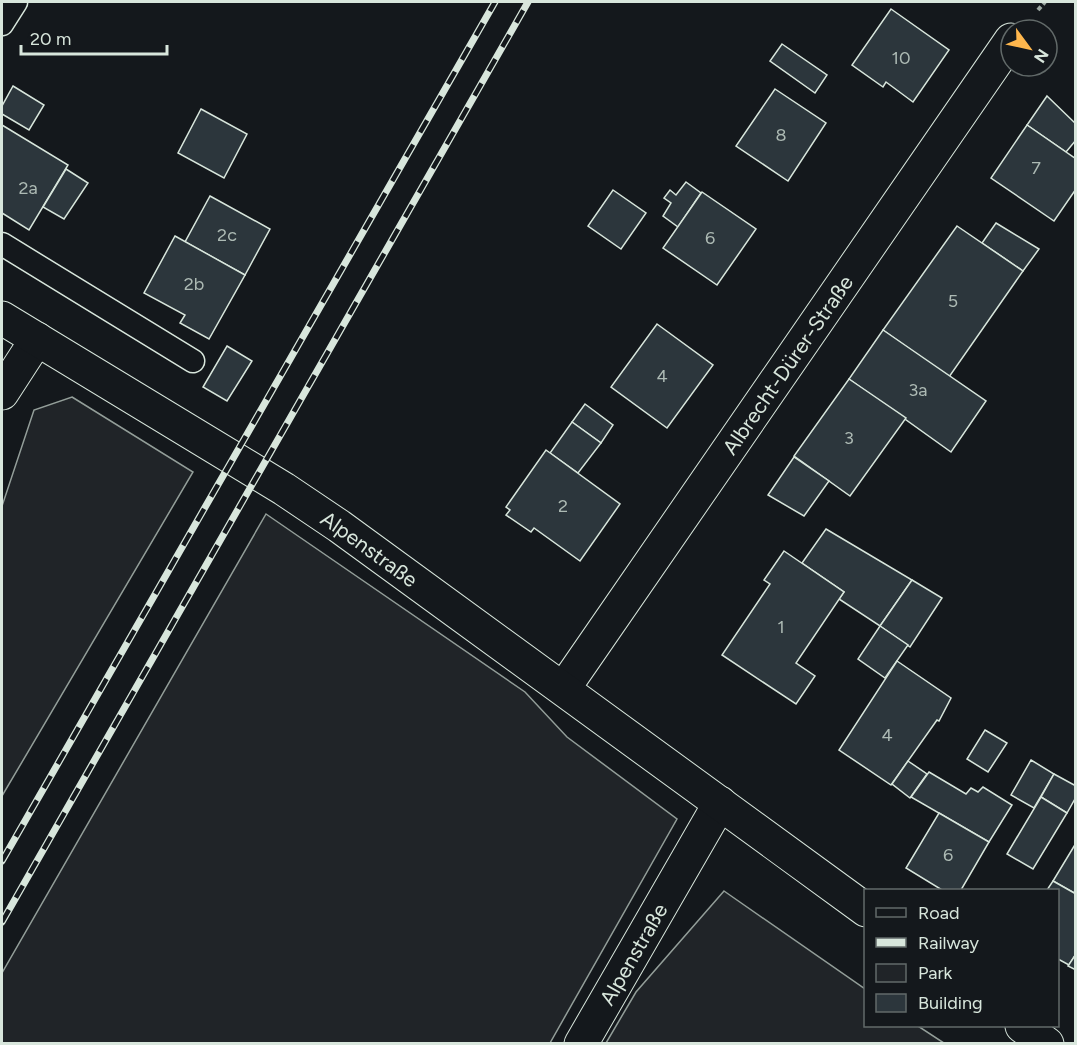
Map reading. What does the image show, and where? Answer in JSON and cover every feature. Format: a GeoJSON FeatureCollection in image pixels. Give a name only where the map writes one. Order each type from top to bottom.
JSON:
{"type":"FeatureCollection","features":[{"type":"Feature","properties":{"kind":"street","name":"Albrecht-Dürer-Straße"},"geometry":{"type":"LineString","coordinates":[[564,688],[999,57]]}},
{"type":"Feature","properties":{"kind":"street","name":"Alpenstraße"},"geometry":{"type":"LineString","coordinates":[[2,318],[284,489],[564,688],[864,909]]}},
{"type":"Feature","properties":{"kind":"street"},"geometry":{"type":"LineString","coordinates":[[2,393],[37,339]]}},
{"type":"Feature","properties":{"kind":"street","name":"Alpenstraße"},"geometry":{"type":"LineString","coordinates":[[582,1044],[720,803]]}},
{"type":"Feature","properties":{"kind":"street"},"geometry":{"type":"LineString","coordinates":[[1023,1027],[1047,1044]]}},
{"type":"Feature","properties":{"kind":"lane"},"geometry":{"type":"LineString","coordinates":[[2,24],[16,2]]}},
{"type":"Feature","properties":{"kind":"lane"},"geometry":{"type":"LineString","coordinates":[[2,244],[193,361]]}},
{"type":"Feature","properties":{"kind":"green space"},"geometry":{"type":"Polygon","coordinates":[[[72,397],[193,472],[2,796],[2,506],[34,410],[72,397]]]}},
{"type":"Feature","properties":{"kind":"green space"},"geometry":{"type":"Polygon","coordinates":[[[266,514],[525,692],[567,737],[677,819],[550,1043],[2,1043],[2,973],[266,514]]]}},
{"type":"Feature","properties":{"kind":"green space"},"geometry":{"type":"Polygon","coordinates":[[[724,891],[864,988],[864,1027],[920,1027],[944,1043],[606,1043],[636,992],[724,891]]]}},
{"type":"Feature","properties":{"kind":"building"},"geometry":{"type":"Polygon","coordinates":[[[891,9],[949,50],[913,102],[886,82],[883,87],[852,65],[891,9]]]}},
{"type":"Feature","properties":{"kind":"building"},"geometry":{"type":"Polygon","coordinates":[[[782,44],[827,75],[815,93],[770,61],[782,44]]]}},
{"type":"Feature","properties":{"kind":"building"},"geometry":{"type":"Polygon","coordinates":[[[13,86],[44,105],[29,130],[2,114],[2,106],[13,86]]]}},
{"type":"Feature","properties":{"kind":"building"},"geometry":{"type":"Polygon","coordinates":[[[775,89],[826,123],[788,181],[736,146],[775,89]]]}},
{"type":"Feature","properties":{"kind":"building"},"geometry":{"type":"Polygon","coordinates":[[[1047,96],[1076,124],[1076,140],[1066,152],[1027,125],[1047,96]]]}},
{"type":"Feature","properties":{"kind":"building"},"geometry":{"type":"Polygon","coordinates":[[[201,109],[247,134],[224,178],[178,153],[201,109]]]}},
{"type":"Feature","properties":{"kind":"building"},"geometry":{"type":"Polygon","coordinates":[[[2,125],[68,165],[29,230],[2,213],[2,125]]]}},
{"type":"Feature","properties":{"kind":"building"},"geometry":{"type":"Polygon","coordinates":[[[1027,125],[1076,159],[1076,189],[1054,221],[991,178],[1027,125]]]}},
{"type":"Feature","properties":{"kind":"building"},"geometry":{"type":"Polygon","coordinates":[[[66,169],[88,183],[64,219],[43,207],[66,169]]]}},
{"type":"Feature","properties":{"kind":"building"},"geometry":{"type":"Polygon","coordinates":[[[686,182],[701,193],[678,227],[663,216],[671,203],[664,198],[670,190],[676,195],[686,182]]]}},
{"type":"Feature","properties":{"kind":"building"},"geometry":{"type":"Polygon","coordinates":[[[613,190],[646,213],[621,249],[588,226],[613,190]]]}},
{"type":"Feature","properties":{"kind":"building"},"geometry":{"type":"Polygon","coordinates":[[[702,192],[756,229],[717,285],[663,248],[702,192]]]}},
{"type":"Feature","properties":{"kind":"building"},"geometry":{"type":"Polygon","coordinates":[[[210,196],[270,229],[245,275],[185,242],[210,196]]]}},
{"type":"Feature","properties":{"kind":"building"},"geometry":{"type":"Polygon","coordinates":[[[996,223],[1039,249],[1023,271],[982,243],[996,223]]]}},
{"type":"Feature","properties":{"kind":"building"},"geometry":{"type":"Polygon","coordinates":[[[957,226],[1023,271],[949,377],[883,330],[957,226]]]}},
{"type":"Feature","properties":{"kind":"building"},"geometry":{"type":"Polygon","coordinates":[[[175,236],[245,275],[209,339],[180,323],[185,315],[144,293],[175,236]]]}},
{"type":"Feature","properties":{"kind":"building"},"geometry":{"type":"Polygon","coordinates":[[[657,324],[713,365],[667,428],[611,387],[657,324]]]}},
{"type":"Feature","properties":{"kind":"building"},"geometry":{"type":"Polygon","coordinates":[[[883,330],[986,401],[951,452],[849,379],[883,330]]]}},
{"type":"Feature","properties":{"kind":"building"},"geometry":{"type":"Polygon","coordinates":[[[227,346],[252,361],[227,401],[203,387],[227,346]]]}},
{"type":"Feature","properties":{"kind":"building"},"geometry":{"type":"Polygon","coordinates":[[[849,379],[906,418],[850,496],[794,456],[849,379]]]}},
{"type":"Feature","properties":{"kind":"building"},"geometry":{"type":"Polygon","coordinates":[[[585,404],[613,425],[601,443],[572,422],[585,404]]]}},
{"type":"Feature","properties":{"kind":"building"},"geometry":{"type":"Polygon","coordinates":[[[572,422],[601,443],[578,473],[550,453],[572,422]]]}},
{"type":"Feature","properties":{"kind":"building"},"geometry":{"type":"Polygon","coordinates":[[[546,450],[620,504],[580,561],[534,528],[531,532],[506,515],[510,510],[506,507],[546,450]]]}},
{"type":"Feature","properties":{"kind":"building"},"geometry":{"type":"Polygon","coordinates":[[[794,457],[829,481],[804,516],[768,495],[794,457]]]}},
{"type":"Feature","properties":{"kind":"building"},"geometry":{"type":"Polygon","coordinates":[[[826,529],[912,580],[880,626],[839,599],[844,592],[802,563],[826,529]]]}},
{"type":"Feature","properties":{"kind":"building"},"geometry":{"type":"Polygon","coordinates":[[[784,551],[844,592],[796,663],[815,676],[796,704],[722,655],[770,584],[764,580],[784,551]]]}},
{"type":"Feature","properties":{"kind":"building"},"geometry":{"type":"Polygon","coordinates":[[[912,580],[942,598],[910,647],[880,626],[912,580]]]}},
{"type":"Feature","properties":{"kind":"building"},"geometry":{"type":"Polygon","coordinates":[[[880,626],[908,645],[885,678],[858,659],[880,626]]]}},
{"type":"Feature","properties":{"kind":"building"},"geometry":{"type":"Polygon","coordinates":[[[897,661],[951,698],[939,721],[937,720],[891,785],[839,750],[897,661]]]}},
{"type":"Feature","properties":{"kind":"building"},"geometry":{"type":"Polygon","coordinates":[[[985,730],[1007,743],[988,772],[967,759],[985,730]]]}},
{"type":"Feature","properties":{"kind":"building"},"geometry":{"type":"Polygon","coordinates":[[[1031,760],[1054,774],[1034,808],[1011,795],[1031,760]]]}},
{"type":"Feature","properties":{"kind":"building"},"geometry":{"type":"Polygon","coordinates":[[[908,761],[927,774],[910,798],[892,784],[908,761]]]}},
{"type":"Feature","properties":{"kind":"building"},"geometry":{"type":"Polygon","coordinates":[[[929,772],[966,794],[971,788],[978,792],[983,787],[1012,805],[989,842],[911,797],[929,772]]]}},
{"type":"Feature","properties":{"kind":"building"},"geometry":{"type":"Polygon","coordinates":[[[1054,774],[1076,786],[1076,797],[1067,813],[1041,797],[1054,774]]]}},
{"type":"Feature","properties":{"kind":"building"},"geometry":{"type":"Polygon","coordinates":[[[1041,797],[1067,813],[1033,869],[1007,854],[1041,797]]]}},
{"type":"Feature","properties":{"kind":"building"},"geometry":{"type":"Polygon","coordinates":[[[939,813],[989,842],[962,889],[940,889],[906,868],[939,813]]]}},
{"type":"Feature","properties":{"kind":"building"},"geometry":{"type":"Polygon","coordinates":[[[1076,843],[1076,894],[1053,881],[1076,843]]]}},
{"type":"Feature","properties":{"kind":"building"},"geometry":{"type":"Polygon","coordinates":[[[1053,881],[1076,894],[1076,954],[1069,965],[1059,960],[1059,889],[1048,889],[1053,881]]]}},
{"type":"Feature","properties":{"kind":"building"},"geometry":{"type":"Polygon","coordinates":[[[1076,954],[1076,970],[1068,966],[1076,954]]]}},
{"type":"Feature","properties":{"kind":"railway"},"geometry":{"type":"LineString","coordinates":[[2,861],[495,2]]}},
{"type":"Feature","properties":{"kind":"railway"},"geometry":{"type":"LineString","coordinates":[[2,922],[528,2]]}}]}
